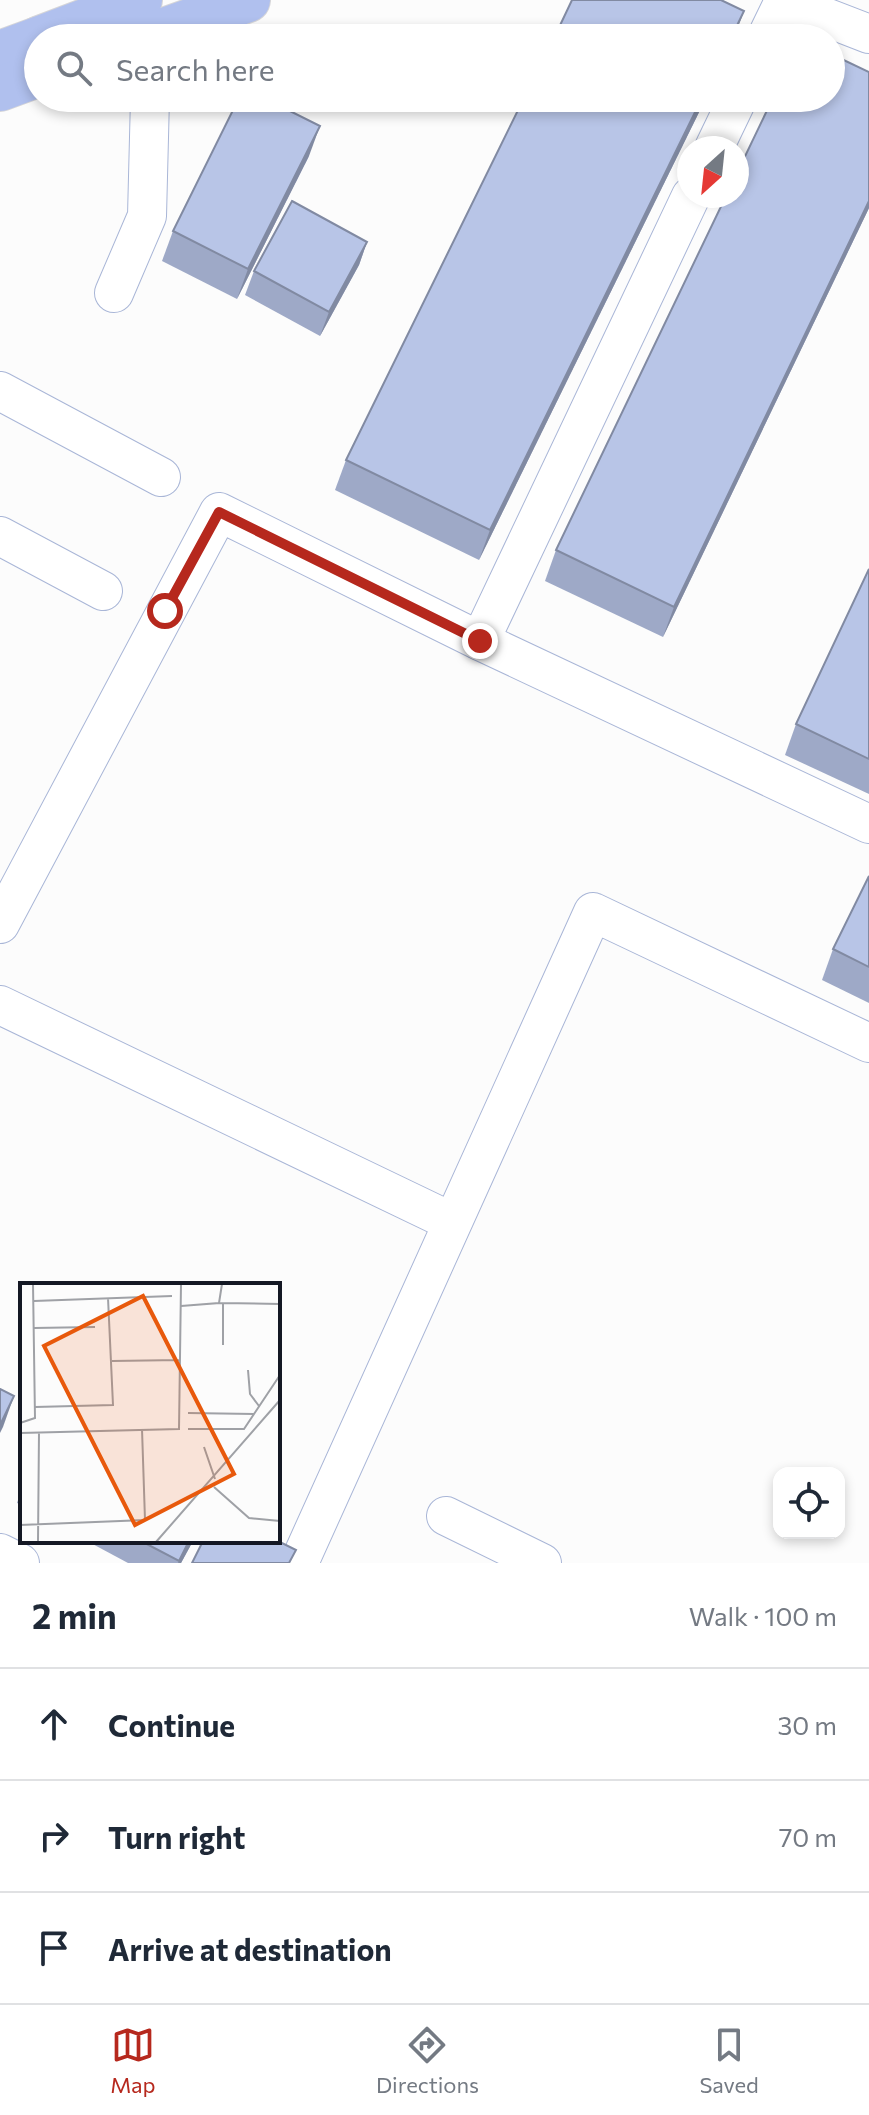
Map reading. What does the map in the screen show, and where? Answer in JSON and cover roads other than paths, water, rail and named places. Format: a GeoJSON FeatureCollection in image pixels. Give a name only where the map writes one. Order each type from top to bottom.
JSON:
{"type":"FeatureCollection","features":[{"type":"Feature","properties":{"kind":"main road"},"geometry":{"type":"LineString","coordinates":[[159,24],[248,0]]}},
{"type":"Feature","properties":{"kind":"main road"},"geometry":{"type":"LineString","coordinates":[[0,53],[24,44]]}},
{"type":"Feature","properties":{"kind":"main road"},"geometry":{"type":"LineString","coordinates":[[0,89],[24,80]]}},
{"type":"Feature","properties":{"kind":"lane"},"geometry":{"type":"LineString","coordinates":[[773,24],[784,1],[843,24]]}},
{"type":"Feature","properties":{"kind":"lane"},"geometry":{"type":"LineString","coordinates":[[845,25],[869,34]]}},
{"type":"Feature","properties":{"kind":"lane"},"geometry":{"type":"LineString","coordinates":[[114,293],[147,216],[151,173],[150,112]]}},
{"type":"Feature","properties":{"kind":"lane"},"geometry":{"type":"LineString","coordinates":[[720,136],[731,112]]}},
{"type":"Feature","properties":{"kind":"lane"},"geometry":{"type":"LineString","coordinates":[[480,641],[685,208]]}},
{"type":"Feature","properties":{"kind":"lane"},"geometry":{"type":"LineString","coordinates":[[0,391],[161,477]]}},
{"type":"Feature","properties":{"kind":"lane"},"geometry":{"type":"LineString","coordinates":[[0,924],[219,512],[480,641],[869,824]]}},
{"type":"Feature","properties":{"kind":"lane"},"geometry":{"type":"LineString","coordinates":[[0,536],[103,591]]}},
{"type":"Feature","properties":{"kind":"lane"},"geometry":{"type":"LineString","coordinates":[[299,1563],[593,912],[869,1043]]}},
{"type":"Feature","properties":{"kind":"lane"},"geometry":{"type":"LineString","coordinates":[[0,1005],[452,1222]]}},
{"type":"Feature","properties":{"kind":"lane"},"geometry":{"type":"LineString","coordinates":[[446,1516],[542,1563]]}},
{"type":"Feature","properties":{"kind":"lane"},"geometry":{"type":"LineString","coordinates":[[0,1553],[20,1563]]}}]}
